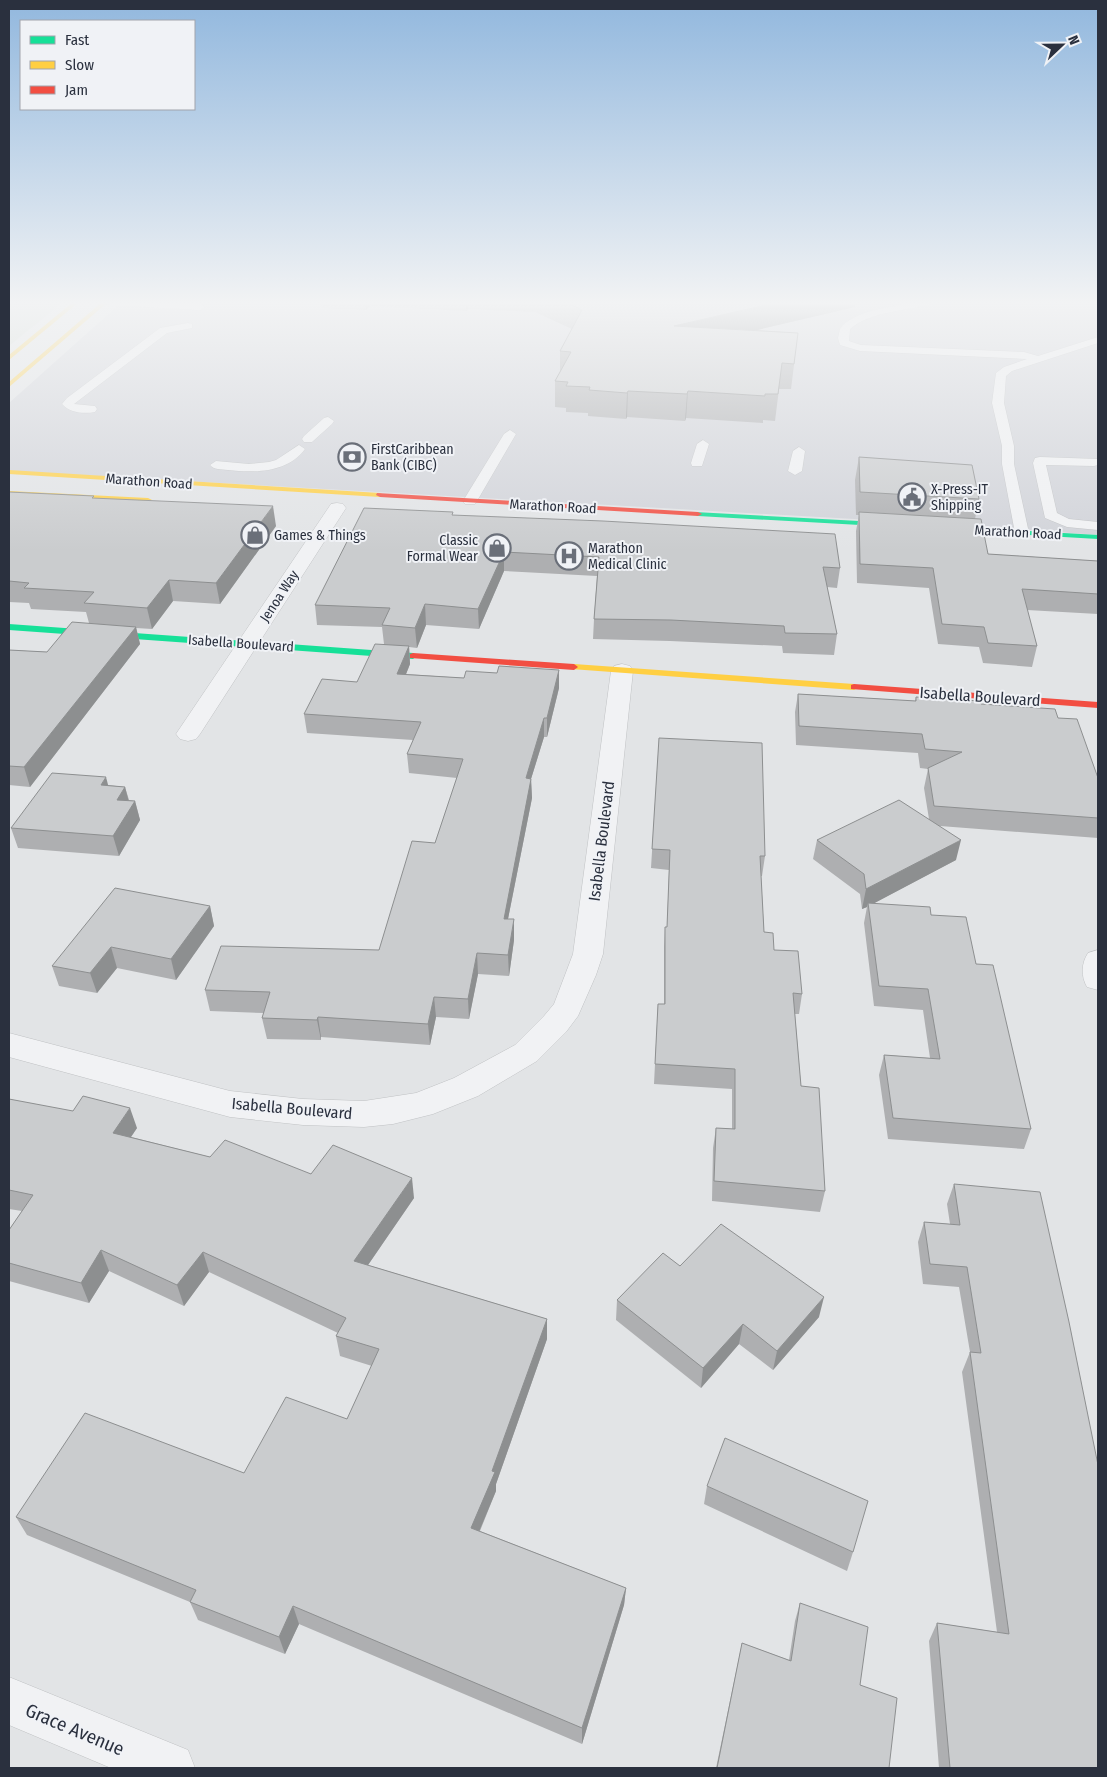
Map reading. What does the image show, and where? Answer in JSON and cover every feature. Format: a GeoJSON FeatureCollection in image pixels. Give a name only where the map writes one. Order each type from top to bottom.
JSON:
{"type":"FeatureCollection","features":[{"type":"Feature","properties":{"kind":"main road","name":"Marathon Road"},"geometry":{"type":"LineString","coordinates":[[9,472],[470,502],[904,526]]}},
{"type":"Feature","properties":{"kind":"main road","name":"Marathon Road"},"geometry":{"type":"LineString","coordinates":[[9,493],[158,500]]}},
{"type":"Feature","properties":{"kind":"main road","name":"Marathon Road"},"geometry":{"type":"LineString","coordinates":[[933,528],[1098,537]]}},
{"type":"Feature","properties":{"kind":"main road","name":"Isabella Boulevard"},"geometry":{"type":"LineString","coordinates":[[9,627],[1098,705]]}},
{"type":"Feature","properties":{"kind":"street","name":"Jenoa Way"},"geometry":{"type":"LineString","coordinates":[[188,734],[249,644],[336,508]]}},
{"type":"Feature","properties":{"kind":"street","name":"Isabella Boulevard"},"geometry":{"type":"LineString","coordinates":[[9,1045],[230,1104],[312,1113],[364,1114],[393,1111],[421,1105],[466,1087],[512,1062],[541,1039],[567,1008],[588,954],[622,671]]}},
{"type":"Feature","properties":{"kind":"street"},"geometry":{"type":"LineString","coordinates":[[1098,960],[1098,980]]}},
{"type":"Feature","properties":{"kind":"street","name":"Grace Avenue"},"geometry":{"type":"LineString","coordinates":[[9,1701],[170,1768]]}},
{"type":"Feature","properties":{"kind":"lane"},"geometry":{"type":"LineString","coordinates":[[91,385],[68,404],[72,408],[91,410]]}},
{"type":"Feature","properties":{"kind":"lane"},"geometry":{"type":"LineString","coordinates":[[999,385],[998,403],[1008,446],[1008,464],[1022,532]]}},
{"type":"Feature","properties":{"kind":"lane"},"geometry":{"type":"LineString","coordinates":[[216,466],[262,468],[292,457],[328,420]]}},
{"type":"Feature","properties":{"kind":"lane"},"geometry":{"type":"LineString","coordinates":[[470,502],[510,434]]}},
{"type":"Feature","properties":{"kind":"lane"},"geometry":{"type":"LineString","coordinates":[[697,463],[703,444]]}},
{"type":"Feature","properties":{"kind":"lane"},"geometry":{"type":"LineString","coordinates":[[795,471],[799,451]]}},
{"type":"Feature","properties":{"kind":"lane"},"geometry":{"type":"LineString","coordinates":[[1094,462],[1050,460],[1040,461],[1039,464],[1050,515],[1057,520],[1070,523],[1098,526]]}},
{"type":"Feature","properties":{"kind":"shaded area"},"geometry":{"type":"Polygon","coordinates":[[[29,385],[1098,385],[1098,535],[977,526],[9,471],[9,403],[29,385]]]}},
{"type":"Feature","properties":{"kind":"building"},"geometry":{"type":"Polygon","coordinates":[[[779,385],[778,394],[765,394],[765,396],[688,391],[687,394],[628,391],[627,393],[589,390],[590,387],[566,386],[779,385]]]}},
{"type":"Feature","properties":{"kind":"building"},"geometry":{"type":"Polygon","coordinates":[[[859,457],[972,465],[979,499],[860,492],[859,457]]]}},
{"type":"Feature","properties":{"kind":"building"},"geometry":{"type":"Polygon","coordinates":[[[9,492],[94,496],[92,498],[273,506],[216,583],[169,580],[147,608],[84,603],[94,592],[24,588],[29,583],[9,581],[9,492]]]}},
{"type":"Feature","properties":{"kind":"building"},"geometry":{"type":"Polygon","coordinates":[[[364,508],[453,512],[452,515],[835,534],[840,568],[823,567],[837,634],[785,633],[784,626],[671,620],[594,619],[599,557],[504,552],[478,609],[425,604],[415,628],[382,625],[390,608],[315,605],[364,508]]]}},
{"type":"Feature","properties":{"kind":"building"},"geometry":{"type":"Polygon","coordinates":[[[859,512],[981,519],[988,554],[1098,561],[1098,594],[1022,589],[1037,646],[988,643],[984,627],[942,624],[933,568],[860,564],[859,512]]]}},
{"type":"Feature","properties":{"kind":"building"},"geometry":{"type":"Polygon","coordinates":[[[72,622],[136,627],[24,767],[9,766],[9,650],[47,652],[72,622]]]}},
{"type":"Feature","properties":{"kind":"building"},"geometry":{"type":"Polygon","coordinates":[[[375,644],[409,646],[397,674],[464,678],[466,671],[497,673],[499,666],[559,670],[547,718],[544,718],[526,778],[531,779],[504,919],[514,919],[508,955],[477,953],[468,999],[434,997],[428,1024],[318,1017],[317,1020],[262,1018],[270,992],[205,990],[221,946],[379,950],[412,841],[435,843],[463,759],[407,754],[421,722],[304,714],[322,679],[357,682],[375,644]]]}},
{"type":"Feature","properties":{"kind":"building"},"geometry":{"type":"Polygon","coordinates":[[[798,694],[916,701],[916,697],[980,701],[981,704],[1055,709],[1058,718],[1077,719],[1098,778],[1098,818],[934,806],[928,768],[962,752],[925,749],[922,734],[799,726],[798,694]]]}},
{"type":"Feature","properties":{"kind":"building"},"geometry":{"type":"Polygon","coordinates":[[[659,738],[762,743],[765,856],[760,856],[764,932],[773,933],[774,950],[798,951],[802,994],[793,993],[801,1086],[819,1088],[825,1191],[714,1181],[716,1128],[735,1129],[735,1069],[655,1064],[658,1004],[665,1004],[665,927],[667,927],[670,850],[652,849],[659,738]]]}},
{"type":"Feature","properties":{"kind":"building"},"geometry":{"type":"Polygon","coordinates":[[[52,773],[106,777],[101,785],[125,787],[117,800],[135,801],[113,836],[11,828],[52,773]]]}},
{"type":"Feature","properties":{"kind":"building"},"geometry":{"type":"Polygon","coordinates":[[[899,800],[961,840],[866,889],[864,874],[817,840],[899,800]]]}},
{"type":"Feature","properties":{"kind":"building"},"geometry":{"type":"Polygon","coordinates":[[[115,888],[210,906],[171,959],[111,947],[90,973],[52,966],[115,888]]]}},
{"type":"Feature","properties":{"kind":"building"},"geometry":{"type":"Polygon","coordinates":[[[868,903],[930,907],[931,915],[966,917],[976,964],[993,965],[1031,1129],[893,1118],[884,1055],[940,1059],[928,989],[879,986],[868,903]]]}},
{"type":"Feature","properties":{"kind":"building"},"geometry":{"type":"Polygon","coordinates":[[[83,1096],[130,1108],[113,1133],[210,1157],[225,1140],[311,1174],[333,1145],[412,1178],[354,1261],[547,1319],[492,1471],[495,1472],[471,1528],[626,1588],[582,1728],[293,1606],[279,1637],[190,1602],[196,1590],[16,1517],[85,1413],[244,1473],[286,1397],[347,1419],[379,1349],[336,1336],[346,1318],[203,1252],[177,1285],[101,1250],[81,1283],[9,1263],[9,1230],[33,1195],[9,1190],[9,1099],[73,1111],[83,1096]]]}},
{"type":"Feature","properties":{"kind":"building"},"geometry":{"type":"Polygon","coordinates":[[[954,1184],[1040,1192],[1098,1465],[1098,1768],[950,1768],[937,1623],[1009,1634],[970,1352],[981,1353],[967,1267],[930,1264],[924,1222],[960,1225],[954,1184]]]}},
{"type":"Feature","properties":{"kind":"building"},"geometry":{"type":"Polygon","coordinates":[[[721,1224],[824,1297],[777,1351],[743,1324],[703,1368],[617,1300],[663,1253],[680,1266],[721,1224]]]}},
{"type":"Feature","properties":{"kind":"building"},"geometry":{"type":"Polygon","coordinates":[[[725,1438],[868,1501],[853,1552],[707,1486],[725,1438]]]}},
{"type":"Feature","properties":{"kind":"building"},"geometry":{"type":"Polygon","coordinates":[[[800,1603],[868,1627],[860,1685],[897,1698],[889,1768],[717,1768],[742,1643],[791,1661],[800,1603]]]}},
{"type":"Feature","properties":{"kind":"traffic: fast"},"geometry":{"type":"LineString","coordinates":[[698,514],[896,525]]}},
{"type":"Feature","properties":{"kind":"traffic: fast"},"geometry":{"type":"LineString","coordinates":[[946,528],[1098,537]]}},
{"type":"Feature","properties":{"kind":"traffic: fast"},"geometry":{"type":"LineString","coordinates":[[9,627],[413,656]]}},
{"type":"Feature","properties":{"kind":"traffic: slow"},"geometry":{"type":"LineString","coordinates":[[9,472],[380,495]]}},
{"type":"Feature","properties":{"kind":"traffic: slow"},"geometry":{"type":"LineString","coordinates":[[9,493],[148,500]]}},
{"type":"Feature","properties":{"kind":"traffic: slow"},"geometry":{"type":"LineString","coordinates":[[574,667],[854,687]]}},
{"type":"Feature","properties":{"kind":"traffic: jam"},"geometry":{"type":"LineString","coordinates":[[380,495],[698,514]]}},
{"type":"Feature","properties":{"kind":"traffic: jam"},"geometry":{"type":"LineString","coordinates":[[413,656],[574,667]]}},
{"type":"Feature","properties":{"kind":"traffic: jam"},"geometry":{"type":"LineString","coordinates":[[854,687],[1098,705]]}},
{"type":"Feature","properties":{"kind":"place","name":"FirstCaribbean Bank (CIBC)"},"geometry":{"type":"Point","coordinates":[352,457]}},
{"type":"Feature","properties":{"kind":"place","name":"X-Press-IT Shipping"},"geometry":{"type":"Point","coordinates":[912,497]}},
{"type":"Feature","properties":{"kind":"place","name":"Games & Things"},"geometry":{"type":"Point","coordinates":[255,535]}},
{"type":"Feature","properties":{"kind":"place","name":"Classic Formal Wear"},"geometry":{"type":"Point","coordinates":[497,548]}},
{"type":"Feature","properties":{"kind":"place","name":"Marathon Medical Clinic"},"geometry":{"type":"Point","coordinates":[569,556]}}]}
